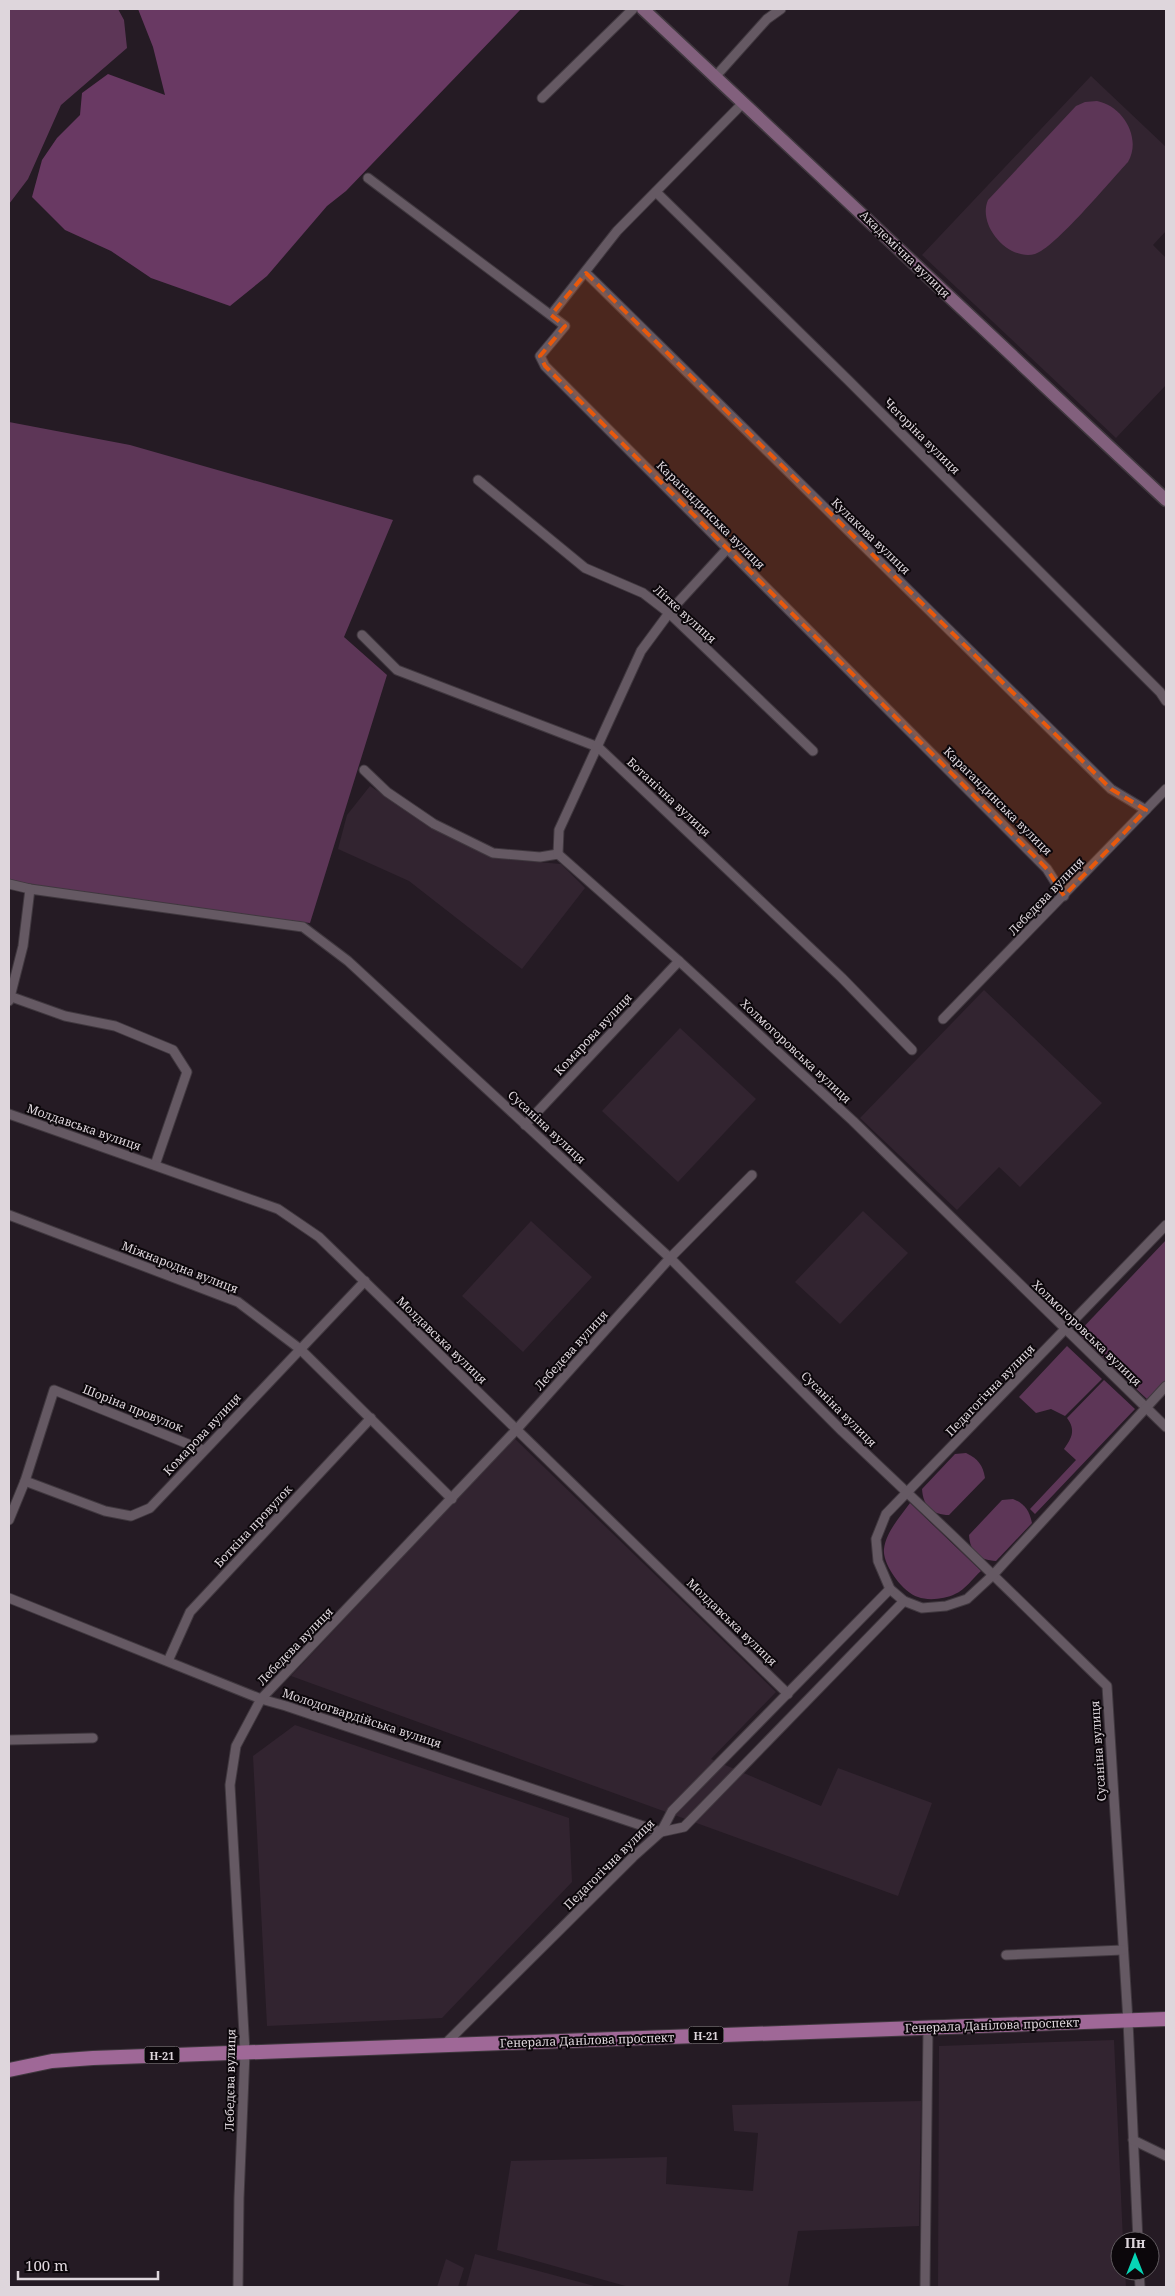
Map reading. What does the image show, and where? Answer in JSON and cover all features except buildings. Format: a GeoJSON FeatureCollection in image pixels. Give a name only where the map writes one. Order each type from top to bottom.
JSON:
{"type":"FeatureCollection","features":[{"type":"Feature","properties":{"kind":"main road","name":"Академічна вулиця"},"geometry":{"type":"LineString","coordinates":[[643,9],[1166,500]]}},
{"type":"Feature","properties":{"kind":"main road","name":"Генерала Данілова проспект"},"geometry":{"type":"LineString","coordinates":[[9,2070],[52,2061],[93,2058],[1166,2019]]}},
{"type":"Feature","properties":{"kind":"street"},"geometry":{"type":"LineString","coordinates":[[542,98],[633,9]]}},
{"type":"Feature","properties":{"kind":"street"},"geometry":{"type":"LineString","coordinates":[[715,77],[767,19],[781,9]]}},
{"type":"Feature","properties":{"kind":"street"},"geometry":{"type":"LineString","coordinates":[[551,315],[586,273],[617,231],[743,103]]}},
{"type":"Feature","properties":{"kind":"street","name":"Карагандинська вулиця"},"geometry":{"type":"LineString","coordinates":[[368,178],[564,326],[540,356],[545,366],[1041,862],[1064,896]]}},
{"type":"Feature","properties":{"kind":"street","name":"Чегоріна вулиця"},"geometry":{"type":"LineString","coordinates":[[656,192],[848,380],[1153,685],[1166,701]]}},
{"type":"Feature","properties":{"kind":"street","name":"Кулакова вулиця"},"geometry":{"type":"LineString","coordinates":[[586,273],[1111,789],[1146,810]]}},
{"type":"Feature","properties":{"kind":"street","name":"Літке вулиця"},"geometry":{"type":"LineString","coordinates":[[478,480],[585,568],[643,592],[669,613],[812,751]]}},
{"type":"Feature","properties":{"kind":"street"},"geometry":{"type":"LineString","coordinates":[[364,770],[387,792],[434,824],[493,853],[540,857],[558,854],[559,830],[641,651],[669,613],[727,549]]}},
{"type":"Feature","properties":{"kind":"street","name":"Ботанічна вулиця"},"geometry":{"type":"LineString","coordinates":[[362,636],[397,670],[598,747],[842,978],[912,1050]]}},
{"type":"Feature","properties":{"kind":"street","name":"Лебедєва вулиця"},"geometry":{"type":"LineString","coordinates":[[943,1019],[1166,789]]}},
{"type":"Feature","properties":{"kind":"street","name":"Холмогоровська вулиця"},"geometry":{"type":"LineString","coordinates":[[558,854],[679,961],[853,1120],[1166,1427]]}},
{"type":"Feature","properties":{"kind":"street"},"geometry":{"type":"LineString","coordinates":[[9,884],[30,889],[23,946],[9,998],[65,1016],[116,1026],[173,1050],[187,1072],[155,1166]]}},
{"type":"Feature","properties":{"kind":"street","name":"Сусаніна вулиця"},"geometry":{"type":"LineString","coordinates":[[30,889],[303,927],[348,960],[670,1258],[842,1431],[1107,1686],[1128,2020],[1138,2231]]}},
{"type":"Feature","properties":{"kind":"street","name":"Комарова вулиця"},"geometry":{"type":"LineString","coordinates":[[526,1125],[679,961]]}},
{"type":"Feature","properties":{"kind":"street","name":"Молдавська вулиця"},"geometry":{"type":"LineString","coordinates":[[9,1114],[278,1209],[319,1237],[788,1694]]}},
{"type":"Feature","properties":{"kind":"street","name":"Лебедєва вулиця"},"geometry":{"type":"LineString","coordinates":[[238,2287],[239,2198],[245,2052],[230,1786],[236,1746],[261,1699],[452,1499],[670,1258],[752,1174]]}},
{"type":"Feature","properties":{"kind":"street","name":"Міжнародна вулиця"},"geometry":{"type":"LineString","coordinates":[[9,1215],[238,1302],[300,1349],[452,1499]]}},
{"type":"Feature","properties":{"kind":"street","name":"Педагогічна вулиця"},"geometry":{"type":"LineString","coordinates":[[1166,1225],[886,1514],[876,1539],[878,1560],[890,1589],[904,1601],[922,1608],[946,1606],[967,1599],[993,1575],[1166,1386]]}},
{"type":"Feature","properties":{"kind":"street","name":"Комарова вулиця"},"geometry":{"type":"LineString","coordinates":[[24,1481],[105,1511],[131,1516],[150,1508],[365,1281]]}},
{"type":"Feature","properties":{"kind":"street","name":"Шоріна провулок"},"geometry":{"type":"LineString","coordinates":[[24,1481],[54,1390],[203,1450]]}},
{"type":"Feature","properties":{"kind":"street","name":"Боткіна провулок"},"geometry":{"type":"LineString","coordinates":[[168,1661],[190,1612],[370,1418]]}},
{"type":"Feature","properties":{"kind":"street"},"geometry":{"type":"LineString","coordinates":[[9,1520],[24,1481]]}},
{"type":"Feature","properties":{"kind":"street","name":"Педагогічна вулиця"},"geometry":{"type":"LineString","coordinates":[[444,2045],[633,1857],[661,1832],[672,1811],[890,1589]]}},
{"type":"Feature","properties":{"kind":"street","name":"Молодогвардійська вулиця"},"geometry":{"type":"LineString","coordinates":[[9,1598],[261,1699],[661,1832]]}},
{"type":"Feature","properties":{"kind":"street"},"geometry":{"type":"LineString","coordinates":[[661,1832],[684,1827],[904,1601]]}},
{"type":"Feature","properties":{"kind":"street"},"geometry":{"type":"LineString","coordinates":[[9,1740],[93,1738]]}},
{"type":"Feature","properties":{"kind":"street"},"geometry":{"type":"LineString","coordinates":[[1006,1955],[1123,1950]]}},
{"type":"Feature","properties":{"kind":"street"},"geometry":{"type":"LineString","coordinates":[[925,2287],[928,2028]]}},
{"type":"Feature","properties":{"kind":"street"},"geometry":{"type":"LineString","coordinates":[[1133,2140],[1166,2156]]}},
{"type":"Feature","properties":{"kind":"highlighted area"},"geometry":{"type":"Polygon","coordinates":[[[586,273],[1111,789],[1146,810],[1064,896],[1047,869],[545,366],[540,356],[565,326],[551,315],[586,273]]]}},
{"type":"Feature","properties":{"kind":"shaded area"},"geometry":{"type":"Polygon","coordinates":[[[9,9],[118,9],[124,20],[127,48],[61,105],[28,179],[9,204],[9,9]]]}},
{"type":"Feature","properties":{"kind":"shaded area"},"geometry":{"type":"Polygon","coordinates":[[[138,9],[521,9],[346,191],[327,206],[267,276],[230,306],[151,278],[111,251],[65,230],[32,197],[42,160],[57,138],[80,115],[82,93],[108,74],[165,95],[153,47],[138,9]]]}},
{"type":"Feature","properties":{"kind":"shaded area"},"geometry":{"type":"Polygon","coordinates":[[[1091,76],[1166,147],[1166,231],[1153,245],[1166,258],[1166,385],[1116,438],[922,255],[1091,76]]]}},
{"type":"Feature","properties":{"kind":"shaded area"},"geometry":{"type":"Polygon","coordinates":[[[1097,101],[1115,109],[1128,124],[1133,143],[1132,153],[1128,162],[1068,227],[1044,249],[1035,254],[1025,255],[1005,247],[991,230],[987,220],[988,200],[1076,106],[1085,102],[1097,101]]]}},
{"type":"Feature","properties":{"kind":"shaded area"},"geometry":{"type":"Polygon","coordinates":[[[9,422],[130,445],[393,520],[344,637],[387,675],[310,923],[41,888],[9,880],[9,422]]]}},
{"type":"Feature","properties":{"kind":"shaded area"},"geometry":{"type":"Polygon","coordinates":[[[370,786],[432,827],[492,858],[561,864],[585,888],[522,969],[409,881],[338,849],[347,815],[370,786]]]}},
{"type":"Feature","properties":{"kind":"shaded area"},"geometry":{"type":"Polygon","coordinates":[[[984,990],[1102,1103],[1020,1187],[999,1167],[957,1210],[860,1118],[984,990]]]}},
{"type":"Feature","properties":{"kind":"shaded area"},"geometry":{"type":"Polygon","coordinates":[[[680,1028],[756,1099],[678,1182],[602,1111],[680,1028]]]}},
{"type":"Feature","properties":{"kind":"shaded area"},"geometry":{"type":"Polygon","coordinates":[[[863,1211],[908,1253],[840,1324],[795,1282],[863,1211]]]}},
{"type":"Feature","properties":{"kind":"shaded area"},"geometry":{"type":"Polygon","coordinates":[[[531,1221],[592,1277],[523,1352],[462,1296],[531,1221]]]}},
{"type":"Feature","properties":{"kind":"shaded area"},"geometry":{"type":"Polygon","coordinates":[[[1166,1240],[1166,1380],[1147,1399],[1077,1334],[1166,1240]]]}},
{"type":"Feature","properties":{"kind":"shaded area"},"geometry":{"type":"Polygon","coordinates":[[[1067,1346],[1102,1379],[1065,1416],[1051,1409],[1036,1413],[1019,1397],[1067,1346]]]}},
{"type":"Feature","properties":{"kind":"shaded area"},"geometry":{"type":"Polygon","coordinates":[[[1104,1380],[1135,1409],[1035,1514],[1030,1509],[1076,1460],[1064,1449],[1072,1434],[1070,1422],[1067,1418],[1104,1380]]]}},
{"type":"Feature","properties":{"kind":"shaded area"},"geometry":{"type":"Polygon","coordinates":[[[514,1438],[776,1692],[711,1759],[821,1806],[838,1768],[932,1803],[898,1896],[291,1676],[514,1438]]]}},
{"type":"Feature","properties":{"kind":"shaded area"},"geometry":{"type":"Polygon","coordinates":[[[966,1453],[979,1463],[985,1478],[949,1515],[933,1511],[926,1505],[922,1489],[955,1454],[966,1453]]]}},
{"type":"Feature","properties":{"kind":"shaded area"},"geometry":{"type":"Polygon","coordinates":[[[1013,1499],[1026,1508],[1032,1523],[996,1561],[980,1557],[971,1546],[969,1535],[1002,1500],[1013,1499]]]}},
{"type":"Feature","properties":{"kind":"shaded area"},"geometry":{"type":"Polygon","coordinates":[[[910,1503],[981,1571],[966,1587],[951,1596],[927,1599],[912,1594],[900,1584],[886,1562],[884,1555],[885,1543],[894,1525],[910,1503]]]}},
{"type":"Feature","properties":{"kind":"shaded area"},"geometry":{"type":"Polygon","coordinates":[[[295,1725],[569,1818],[572,1882],[442,2018],[267,2026],[253,1756],[295,1725]]]}},
{"type":"Feature","properties":{"kind":"shaded area"},"geometry":{"type":"Polygon","coordinates":[[[1114,2040],[1123,2231],[1110,2231],[1110,2281],[1126,2281],[1126,2287],[938,2287],[939,2046],[1114,2040]]]}},
{"type":"Feature","properties":{"kind":"shaded area"},"geometry":{"type":"Polygon","coordinates":[[[921,2101],[919,2226],[798,2231],[788,2287],[629,2287],[497,2250],[511,2161],[667,2157],[666,2184],[753,2191],[758,2133],[734,2131],[732,2105],[921,2101]]]}},
{"type":"Feature","properties":{"kind":"shaded area"},"geometry":{"type":"Polygon","coordinates":[[[475,2254],[598,2287],[466,2287],[475,2254]]]}},
{"type":"Feature","properties":{"kind":"shaded area"},"geometry":{"type":"Polygon","coordinates":[[[446,2259],[464,2268],[458,2287],[437,2287],[446,2259]]]}}]}
